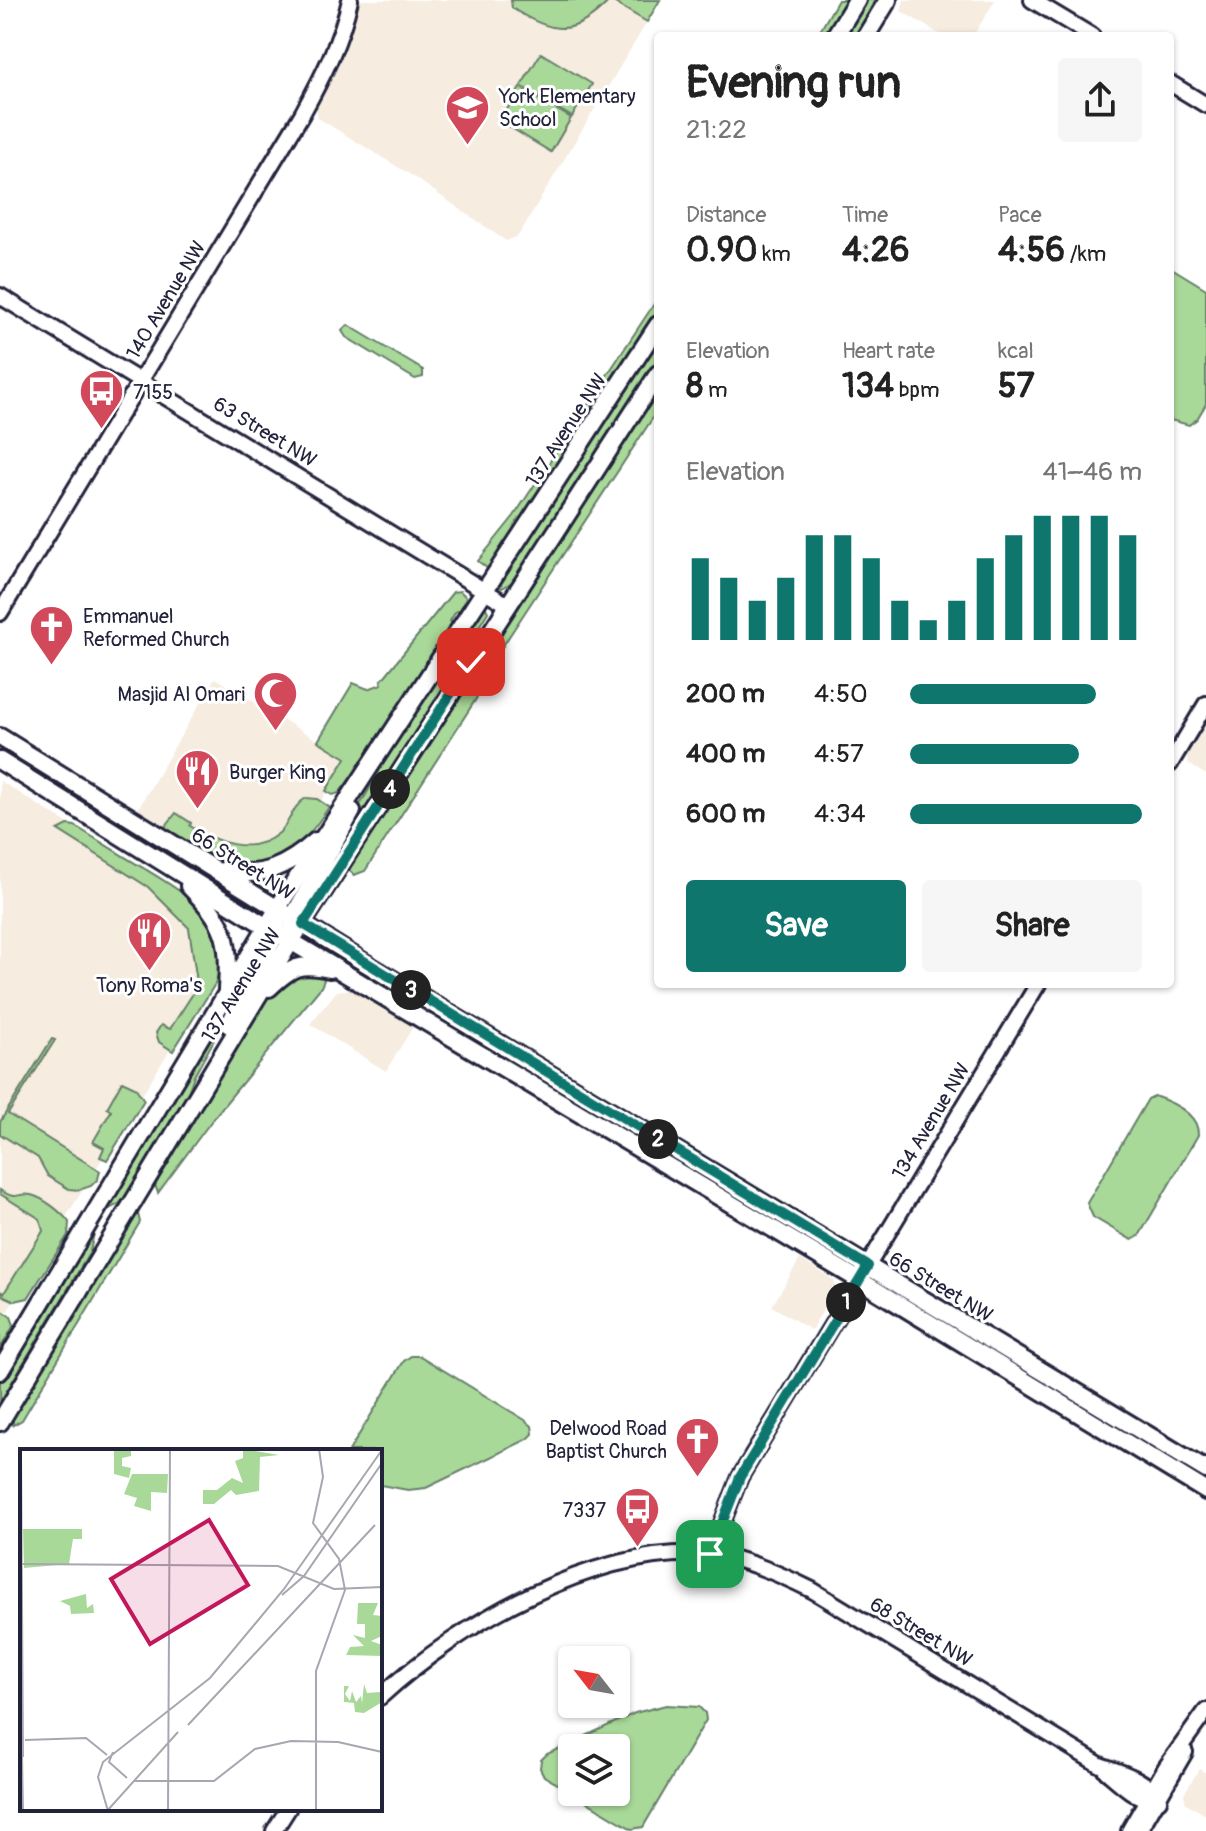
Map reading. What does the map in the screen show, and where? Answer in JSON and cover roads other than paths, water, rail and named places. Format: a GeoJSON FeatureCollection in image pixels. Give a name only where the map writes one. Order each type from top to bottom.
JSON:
{"type":"FeatureCollection","features":[{"type":"Feature","properties":{"kind":"main road"},"geometry":{"type":"LineString","coordinates":[[837,32],[857,0]]}},
{"type":"Feature","properties":{"kind":"main road"},"geometry":{"type":"LineString","coordinates":[[868,32],[888,0]]}},
{"type":"Feature","properties":{"kind":"main road","name":"137 Avenue NW"},"geometry":{"type":"LineString","coordinates":[[291,917],[329,829],[654,331]]}},
{"type":"Feature","properties":{"kind":"main road","name":"137 Avenue NW"},"geometry":{"type":"LineString","coordinates":[[0,1371],[227,992],[291,917],[508,605],[654,380]]}},
{"type":"Feature","properties":{"kind":"main road","name":"66 Street NW"},"geometry":{"type":"LineString","coordinates":[[0,737],[864,1273],[1206,1491]]}},
{"type":"Feature","properties":{"kind":"main road","name":"66 Street NW"},"geometry":{"type":"LineString","coordinates":[[0,761],[339,971],[1206,1470]]}},
{"type":"Feature","properties":{"kind":"main road"},"geometry":{"type":"LineString","coordinates":[[195,1099],[215,1051],[278,934],[352,811],[373,762]]}},
{"type":"Feature","properties":{"kind":"main road"},"geometry":{"type":"LineString","coordinates":[[209,866],[248,875],[279,868],[329,829]]}},
{"type":"Feature","properties":{"kind":"main road"},"geometry":{"type":"LineString","coordinates":[[171,868],[203,900],[226,934],[229,951],[227,992]]}},
{"type":"Feature","properties":{"kind":"main road","name":"137 Avenue NW"},"geometry":{"type":"LineString","coordinates":[[0,1422],[252,1005],[278,934]]}},
{"type":"Feature","properties":{"kind":"main road"},"geometry":{"type":"LineString","coordinates":[[252,1005],[285,972],[297,966],[313,965],[339,971]]}},
{"type":"Feature","properties":{"kind":"street","name":"140 Avenue NW"},"geometry":{"type":"LineString","coordinates":[[0,613],[310,101],[345,24],[350,0]]}},
{"type":"Feature","properties":{"kind":"street"},"geometry":{"type":"LineString","coordinates":[[1032,0],[1085,32]]}},
{"type":"Feature","properties":{"kind":"street"},"geometry":{"type":"LineString","coordinates":[[1174,85],[1206,105]]}},
{"type":"Feature","properties":{"kind":"street","name":"63 Street NW"},"geometry":{"type":"LineString","coordinates":[[0,296],[508,605]]}},
{"type":"Feature","properties":{"kind":"street"},"geometry":{"type":"LineString","coordinates":[[1174,757],[1206,704]]}},
{"type":"Feature","properties":{"kind":"street","name":"134 Avenue NW"},"geometry":{"type":"LineString","coordinates":[[710,1554],[740,1477],[1036,988]]}},
{"type":"Feature","properties":{"kind":"street","name":"68 Street NW"},"geometry":{"type":"LineString","coordinates":[[382,1695],[453,1640],[562,1581],[631,1560],[710,1554],[763,1568],[812,1590],[1100,1765],[1122,1785],[1152,1796]]}},
{"type":"Feature","properties":{"kind":"street"},"geometry":{"type":"LineString","coordinates":[[1129,1831],[1206,1711]]}},
{"type":"Feature","properties":{"kind":"street"},"geometry":{"type":"LineString","coordinates":[[1139,1831],[1152,1796]]}},
{"type":"Feature","properties":{"kind":"street"},"geometry":{"type":"LineString","coordinates":[[274,1831],[287,1811]]}},
{"type":"Feature","properties":{"kind":"place","name":"York Elementary School"},"geometry":{"type":"Point","coordinates":[468,146]}},
{"type":"Feature","properties":{"kind":"place","name":"7155"},"geometry":{"type":"Point","coordinates":[102,431]}},
{"type":"Feature","properties":{"kind":"place","name":"Emmanuel Reformed Church"},"geometry":{"type":"Point","coordinates":[52,666]}},
{"type":"Feature","properties":{"kind":"place","name":"Masjid Al Omari"},"geometry":{"type":"Point","coordinates":[276,733]}},
{"type":"Feature","properties":{"kind":"place","name":"Burger King"},"geometry":{"type":"Point","coordinates":[198,811]}},
{"type":"Feature","properties":{"kind":"place","name":"Tony Roma's"},"geometry":{"type":"Point","coordinates":[149,972]}},
{"type":"Feature","properties":{"kind":"place","name":"Delwood Road Baptist Church"},"geometry":{"type":"Point","coordinates":[698,1479]}},
{"type":"Feature","properties":{"kind":"place","name":"7337"},"geometry":{"type":"Point","coordinates":[637,1549]}}]}
